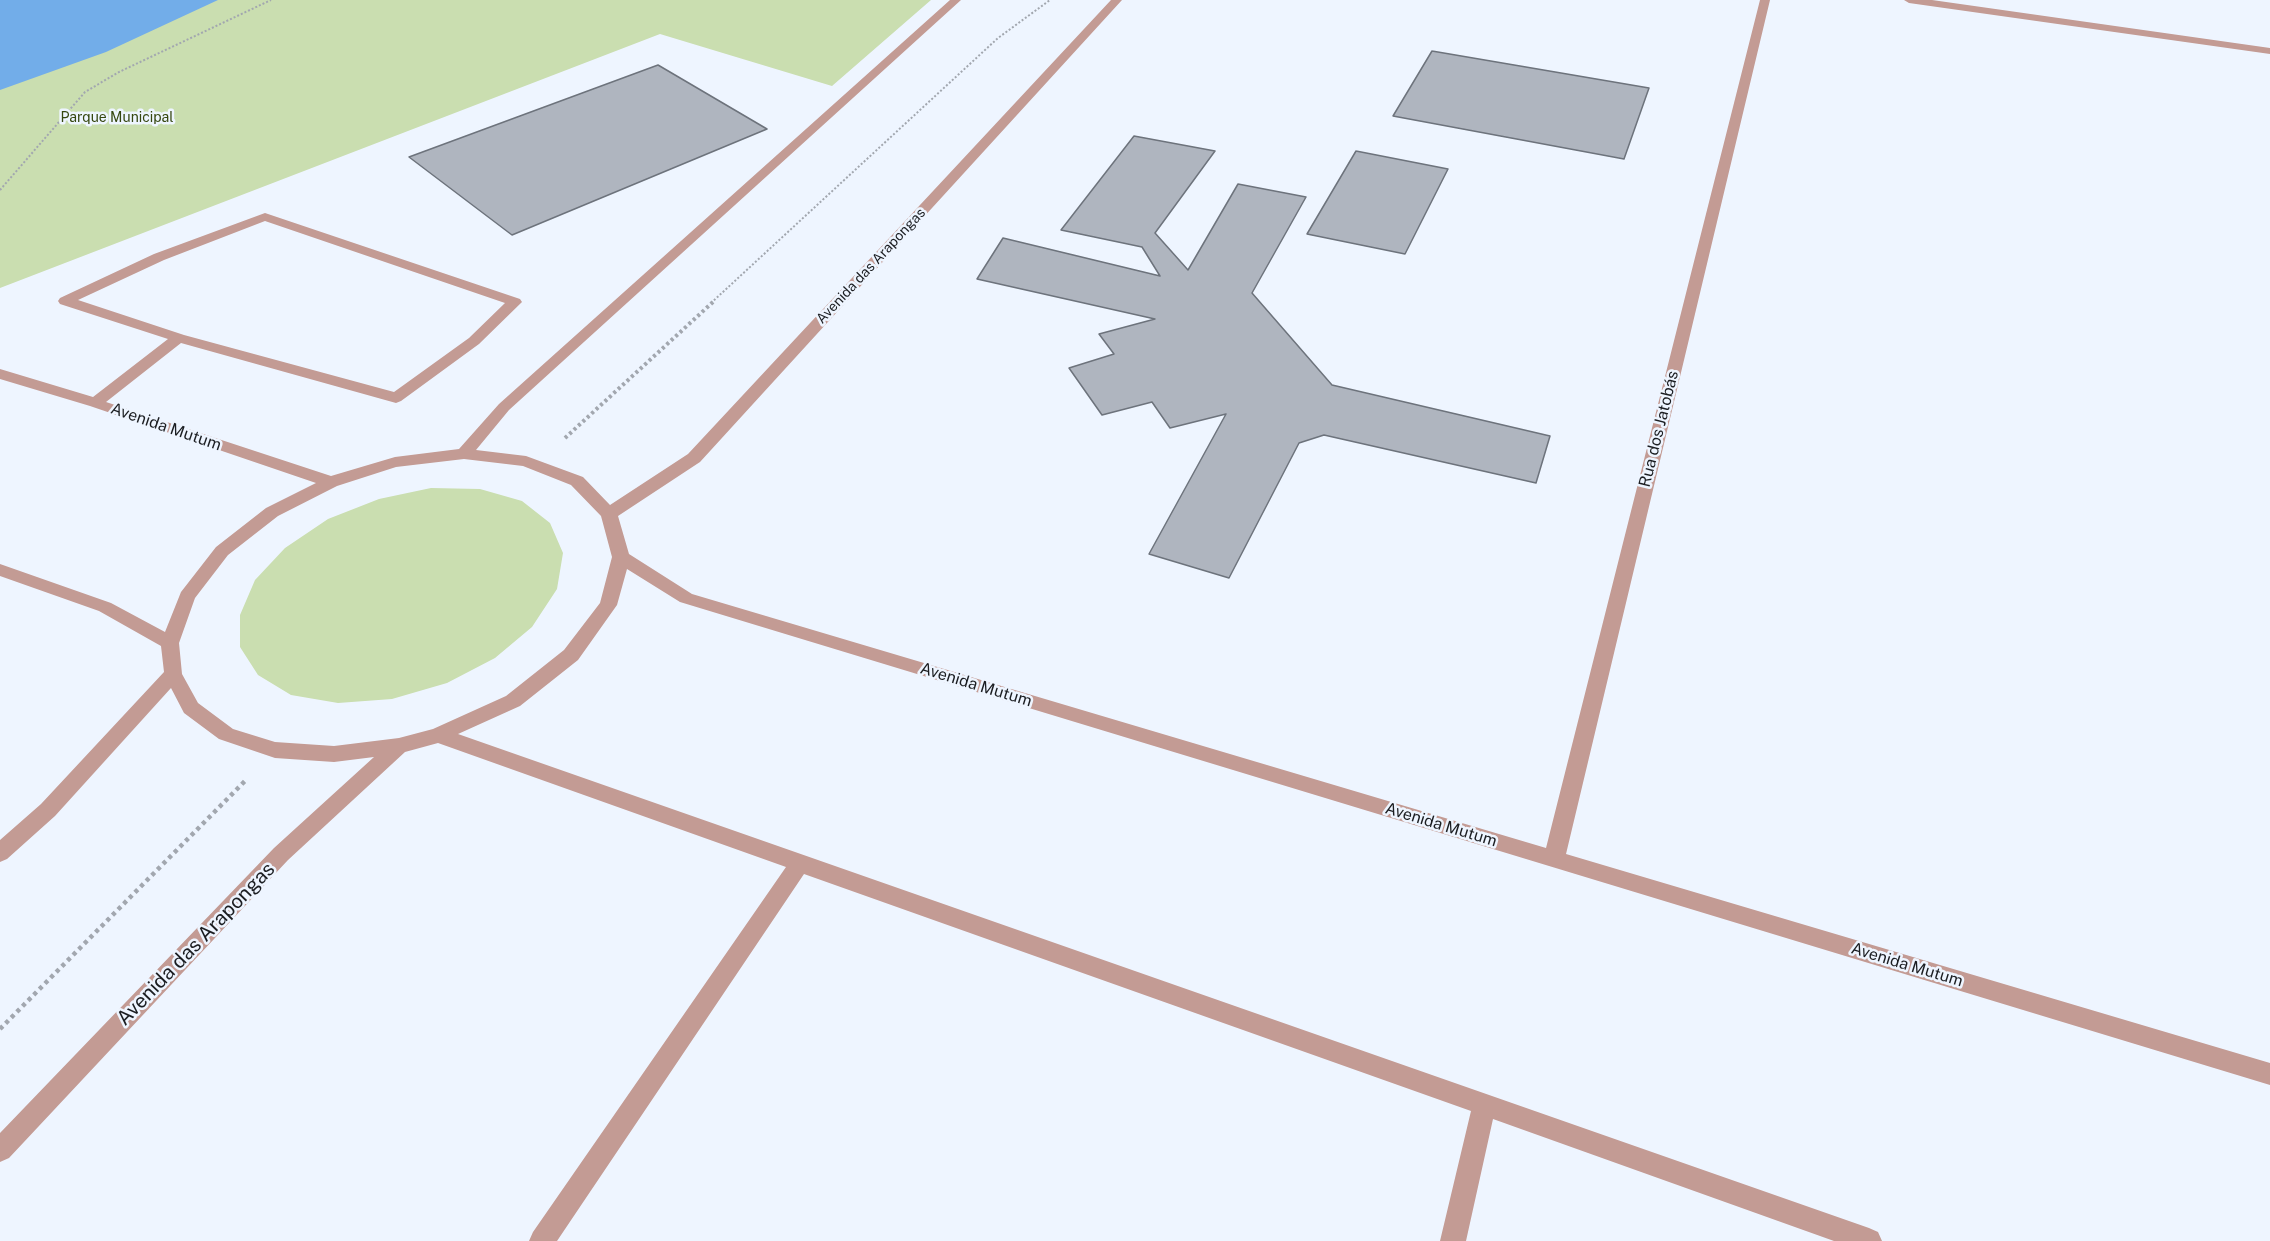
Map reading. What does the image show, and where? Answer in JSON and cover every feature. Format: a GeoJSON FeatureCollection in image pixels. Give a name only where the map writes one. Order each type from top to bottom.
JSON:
{"type":"FeatureCollection","features":[{"type":"Feature","properties":{"kind":"street"},"geometry":{"type":"LineString","coordinates":[[464,454],[504,407],[956,0]]}},
{"type":"Feature","properties":{"kind":"street","name":"Avenida das Arapongas"},"geometry":{"type":"LineString","coordinates":[[609,514],[694,458],[1117,0]]}},
{"type":"Feature","properties":{"kind":"street","name":"Rua dos Jatobás"},"geometry":{"type":"LineString","coordinates":[[1554,859],[1765,0]]}},
{"type":"Feature","properties":{"kind":"street"},"geometry":{"type":"LineString","coordinates":[[1909,0],[2270,51]]}},
{"type":"Feature","properties":{"kind":"street"},"geometry":{"type":"LineString","coordinates":[[265,216],[515,302],[474,341],[396,398],[179,338],[66,301],[159,257],[265,216]]}},
{"type":"Feature","properties":{"kind":"street"},"geometry":{"type":"LineString","coordinates":[[95,403],[179,338]]}},
{"type":"Feature","properties":{"kind":"street","name":"Avenida Mutum"},"geometry":{"type":"LineString","coordinates":[[0,374],[95,403],[332,482]]}},
{"type":"Feature","properties":{"kind":"street"},"geometry":{"type":"LineString","coordinates":[[464,454],[526,461],[577,481],[609,514],[621,557],[608,605],[571,655],[513,700],[438,735],[399,746],[334,754],[275,750],[226,734],[191,708],[173,674],[170,643],[187,596],[222,551],[272,512],[332,482],[395,462],[464,454]]}},
{"type":"Feature","properties":{"kind":"street","name":"Avenida Mutum"},"geometry":{"type":"LineString","coordinates":[[621,557],[686,597],[2270,1074]]}},
{"type":"Feature","properties":{"kind":"street"},"geometry":{"type":"LineString","coordinates":[[0,570],[105,607],[170,643]]}},
{"type":"Feature","properties":{"kind":"street"},"geometry":{"type":"LineString","coordinates":[[0,853],[48,810],[173,674]]}},
{"type":"Feature","properties":{"kind":"street"},"geometry":{"type":"LineString","coordinates":[[438,735],[1869,1241]]}},
{"type":"Feature","properties":{"kind":"street","name":"Avenida das Arapongas"},"geometry":{"type":"LineString","coordinates":[[0,1150],[281,854],[399,746]]}},
{"type":"Feature","properties":{"kind":"street"},"geometry":{"type":"LineString","coordinates":[[542,1241],[800,863]]}},
{"type":"Feature","properties":{"kind":"street"},"geometry":{"type":"LineString","coordinates":[[1453,1241],[1484,1105]]}},
{"type":"Feature","properties":{"kind":"path"},"geometry":{"type":"LineString","coordinates":[[0,190],[85,92],[119,72],[271,0]]}},
{"type":"Feature","properties":{"kind":"path"},"geometry":{"type":"LineString","coordinates":[[526,461],[562,441],[998,38],[1050,0]]}},
{"type":"Feature","properties":{"kind":"path"},"geometry":{"type":"LineString","coordinates":[[0,1029],[275,750]]}},
{"type":"Feature","properties":{"kind":"green space","name":"Parque Municipal"},"geometry":{"type":"Polygon","coordinates":[[[0,0],[931,0],[832,86],[660,34],[0,288],[0,0]]]}},
{"type":"Feature","properties":{"kind":"green space"},"geometry":{"type":"Polygon","coordinates":[[[431,488],[480,489],[522,501],[550,523],[563,553],[557,589],[532,627],[495,658],[447,683],[392,699],[338,703],[291,695],[258,675],[240,647],[240,615],[255,580],[285,548],[328,519],[379,499],[431,488]]]}},
{"type":"Feature","properties":{"kind":"water"},"geometry":{"type":"Polygon","coordinates":[[[0,0],[218,0],[106,52],[0,90],[0,0]]]}},
{"type":"Feature","properties":{"kind":"building"},"geometry":{"type":"Polygon","coordinates":[[[1432,51],[1649,88],[1624,159],[1393,116],[1432,51]]]}},
{"type":"Feature","properties":{"kind":"building"},"geometry":{"type":"Polygon","coordinates":[[[658,65],[767,129],[512,235],[409,157],[658,65]]]}},
{"type":"Feature","properties":{"kind":"building"},"geometry":{"type":"Polygon","coordinates":[[[1134,136],[1215,151],[1155,233],[1188,270],[1238,184],[1306,197],[1252,293],[1332,385],[1550,436],[1536,483],[1324,435],[1299,443],[1229,578],[1149,554],[1226,414],[1170,428],[1152,402],[1102,415],[1069,368],[1114,354],[1099,334],[1155,319],[977,279],[1003,238],[1160,276],[1142,247],[1061,230],[1134,136]]]}},
{"type":"Feature","properties":{"kind":"building"},"geometry":{"type":"Polygon","coordinates":[[[1356,151],[1448,169],[1405,254],[1307,234],[1356,151]]]}}]}
